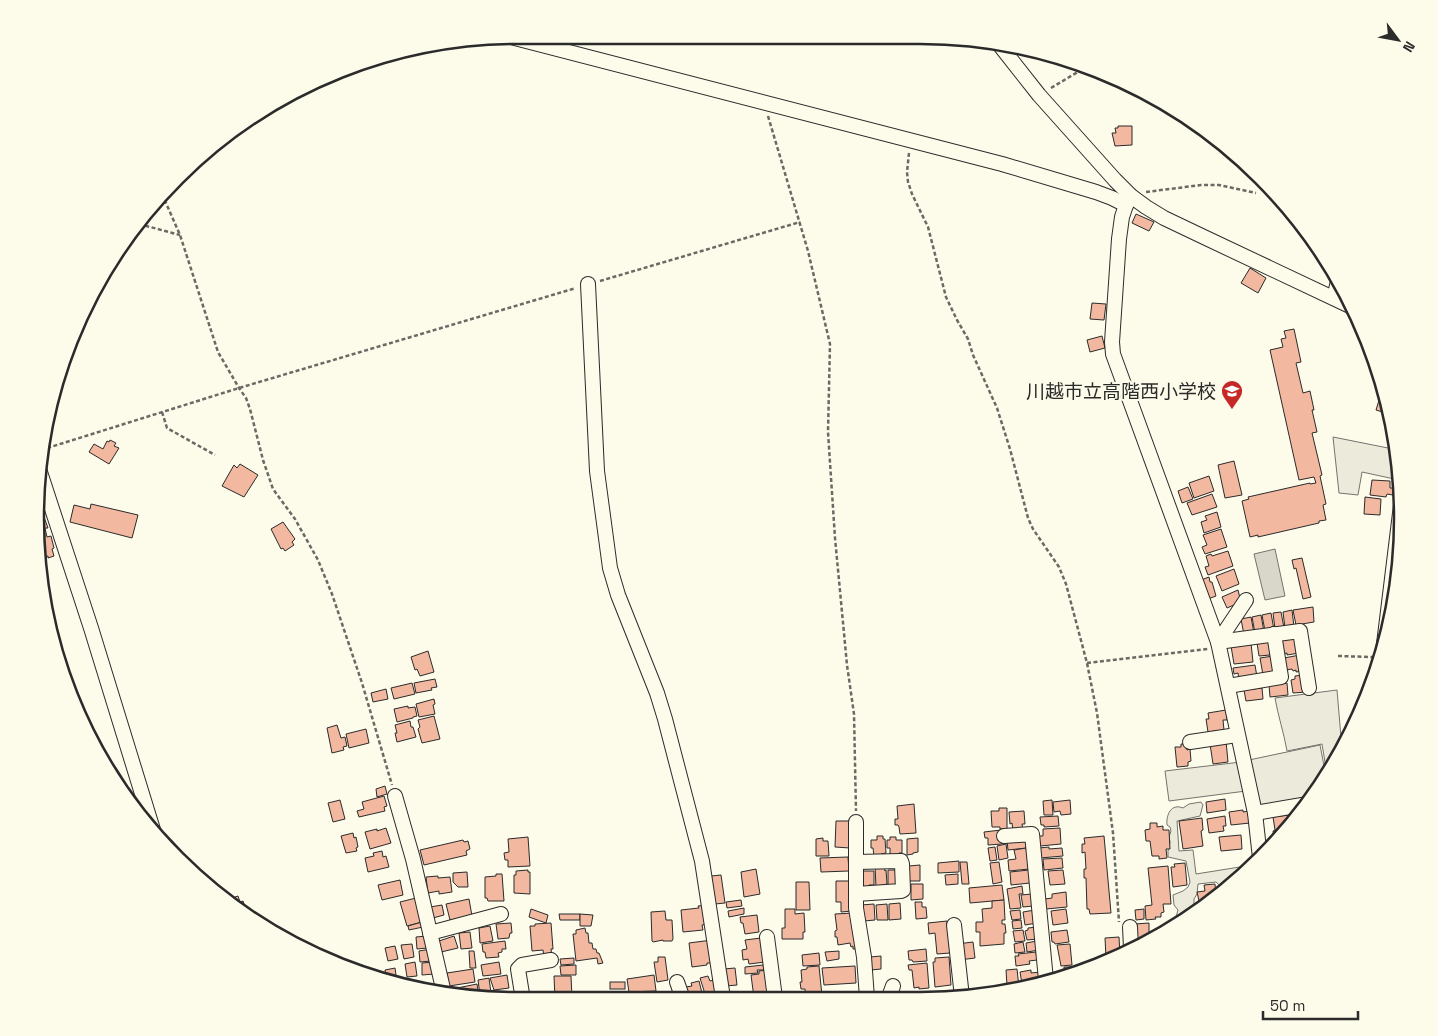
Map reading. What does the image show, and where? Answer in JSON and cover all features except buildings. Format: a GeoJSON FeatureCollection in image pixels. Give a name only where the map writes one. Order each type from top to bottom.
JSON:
{"type":"FeatureCollection","features":[{"type":"Feature","properties":{"kind":"street"},"geometry":{"type":"LineString","coordinates":[[538,44],[1002,164],[1067,182],[1112,198],[1128,200],[1342,303]]}},
{"type":"Feature","properties":{"kind":"street"},"geometry":{"type":"LineString","coordinates":[[1005,52],[1128,200]]}},
{"type":"Feature","properties":{"kind":"street"},"geometry":{"type":"LineString","coordinates":[[1128,200],[1122,217],[1119,239],[1112,342],[1113,354],[1218,645],[1255,813],[1259,849]]}},
{"type":"Feature","properties":{"kind":"street"},"geometry":{"type":"LineString","coordinates":[[588,284],[598,471],[610,568],[618,595],[657,693],[665,719],[702,861],[723,992]]}},
{"type":"Feature","properties":{"kind":"street"},"geometry":{"type":"LineString","coordinates":[[1334,298],[1336,290]]}},
{"type":"Feature","properties":{"kind":"street"},"geometry":{"type":"LineString","coordinates":[[45,487],[149,815]]}},
{"type":"Feature","properties":{"kind":"street"},"geometry":{"type":"LineString","coordinates":[[1218,645],[1246,600]]}},
{"type":"Feature","properties":{"kind":"street"},"geometry":{"type":"LineString","coordinates":[[1218,645],[1300,631],[1309,688]]}},
{"type":"Feature","properties":{"kind":"street"},"geometry":{"type":"LineString","coordinates":[[1228,686],[1281,677],[1274,634]]}},
{"type":"Feature","properties":{"kind":"street"},"geometry":{"type":"LineString","coordinates":[[1190,742],[1237,735]]}},
{"type":"Feature","properties":{"kind":"street"},"geometry":{"type":"LineString","coordinates":[[395,796],[413,859],[442,986]]}},
{"type":"Feature","properties":{"kind":"street"},"geometry":{"type":"LineString","coordinates":[[1255,813],[1297,806]]}},
{"type":"Feature","properties":{"kind":"street"},"geometry":{"type":"LineString","coordinates":[[856,822],[856,908],[864,957],[866,992]]}},
{"type":"Feature","properties":{"kind":"street"},"geometry":{"type":"LineString","coordinates":[[1004,836],[1032,834],[1046,975]]}},
{"type":"Feature","properties":{"kind":"street"},"geometry":{"type":"LineString","coordinates":[[856,862],[901,861],[903,890],[856,894]]}},
{"type":"Feature","properties":{"kind":"street"},"geometry":{"type":"LineString","coordinates":[[430,933],[501,914]]}},
{"type":"Feature","properties":{"kind":"street"},"geometry":{"type":"LineString","coordinates":[[954,925],[961,990]]}},
{"type":"Feature","properties":{"kind":"street"},"geometry":{"type":"LineString","coordinates":[[1125,926],[1130,943]]}},
{"type":"Feature","properties":{"kind":"street"},"geometry":{"type":"LineString","coordinates":[[767,937],[775,992]]}},
{"type":"Feature","properties":{"kind":"street"},"geometry":{"type":"LineString","coordinates":[[522,992],[518,968],[522,965],[551,960]]}},
{"type":"Feature","properties":{"kind":"street"},"geometry":{"type":"LineString","coordinates":[[677,982],[681,992]]}},
{"type":"Feature","properties":{"kind":"path"},"geometry":{"type":"LineString","coordinates":[[1039,95],[1079,71]]}},
{"type":"Feature","properties":{"kind":"path"},"geometry":{"type":"LineString","coordinates":[[764,103],[800,222],[830,344],[828,432],[835,538],[847,665],[854,714],[856,822]]}},
{"type":"Feature","properties":{"kind":"path"},"geometry":{"type":"LineString","coordinates":[[911,141],[908,160],[908,182],[928,227],[946,297],[968,339],[994,401],[1010,449],[1028,518],[1033,529],[1063,574],[1087,663],[1097,713],[1125,926]]}},
{"type":"Feature","properties":{"kind":"path"},"geometry":{"type":"LineString","coordinates":[[1128,200],[1153,190],[1219,185],[1256,193]]}},
{"type":"Feature","properties":{"kind":"path"},"geometry":{"type":"LineString","coordinates":[[165,201],[180,235],[218,352],[246,398],[273,490],[295,519],[318,560],[332,594],[362,683],[395,796]]}},
{"type":"Feature","properties":{"kind":"path"},"geometry":{"type":"LineString","coordinates":[[49,447],[239,388],[800,222]]}},
{"type":"Feature","properties":{"kind":"path"},"geometry":{"type":"LineString","coordinates":[[145,226],[180,235]]}},
{"type":"Feature","properties":{"kind":"path"},"geometry":{"type":"LineString","coordinates":[[162,412],[167,428],[216,455]]}},
{"type":"Feature","properties":{"kind":"path"},"geometry":{"type":"LineString","coordinates":[[1087,663],[1218,645]]}},
{"type":"Feature","properties":{"kind":"path"},"geometry":{"type":"LineString","coordinates":[[1338,656],[1375,651]]}},
{"type":"Feature","properties":{"kind":"shaded area"},"geometry":{"type":"Polygon","coordinates":[[[1333,437],[1389,448],[1392,479],[1362,472],[1358,495],[1339,493],[1333,437]]]}},
{"type":"Feature","properties":{"kind":"shaded area"},"geometry":{"type":"Polygon","coordinates":[[[1275,549],[1285,596],[1265,600],[1254,554],[1275,549]]]}},
{"type":"Feature","properties":{"kind":"shaded area"},"geometry":{"type":"Polygon","coordinates":[[[1337,690],[1341,736],[1325,764],[1322,744],[1287,751],[1275,698],[1337,690]]]}},
{"type":"Feature","properties":{"kind":"shaded area"},"geometry":{"type":"Polygon","coordinates":[[[1320,745],[1324,766],[1300,801],[1257,808],[1249,760],[1320,745]]]}},
{"type":"Feature","properties":{"kind":"shaded area"},"geometry":{"type":"Polygon","coordinates":[[[1241,762],[1246,791],[1169,801],[1165,771],[1241,762]]]}},
{"type":"Feature","properties":{"kind":"shaded area"},"geometry":{"type":"Polygon","coordinates":[[[1201,802],[1203,805],[1200,816],[1177,821],[1179,851],[1193,850],[1196,874],[1241,867],[1220,885],[1216,882],[1198,884],[1194,904],[1176,916],[1178,910],[1174,905],[1173,895],[1183,891],[1190,882],[1186,861],[1168,857],[1171,831],[1167,825],[1167,817],[1175,807],[1183,808],[1189,804],[1201,802]]]}},
{"type":"Feature","properties":{"kind":"place","name":"川越市立高階西小学校"},"geometry":{"type":"Point","coordinates":[1232,410]}}]}
